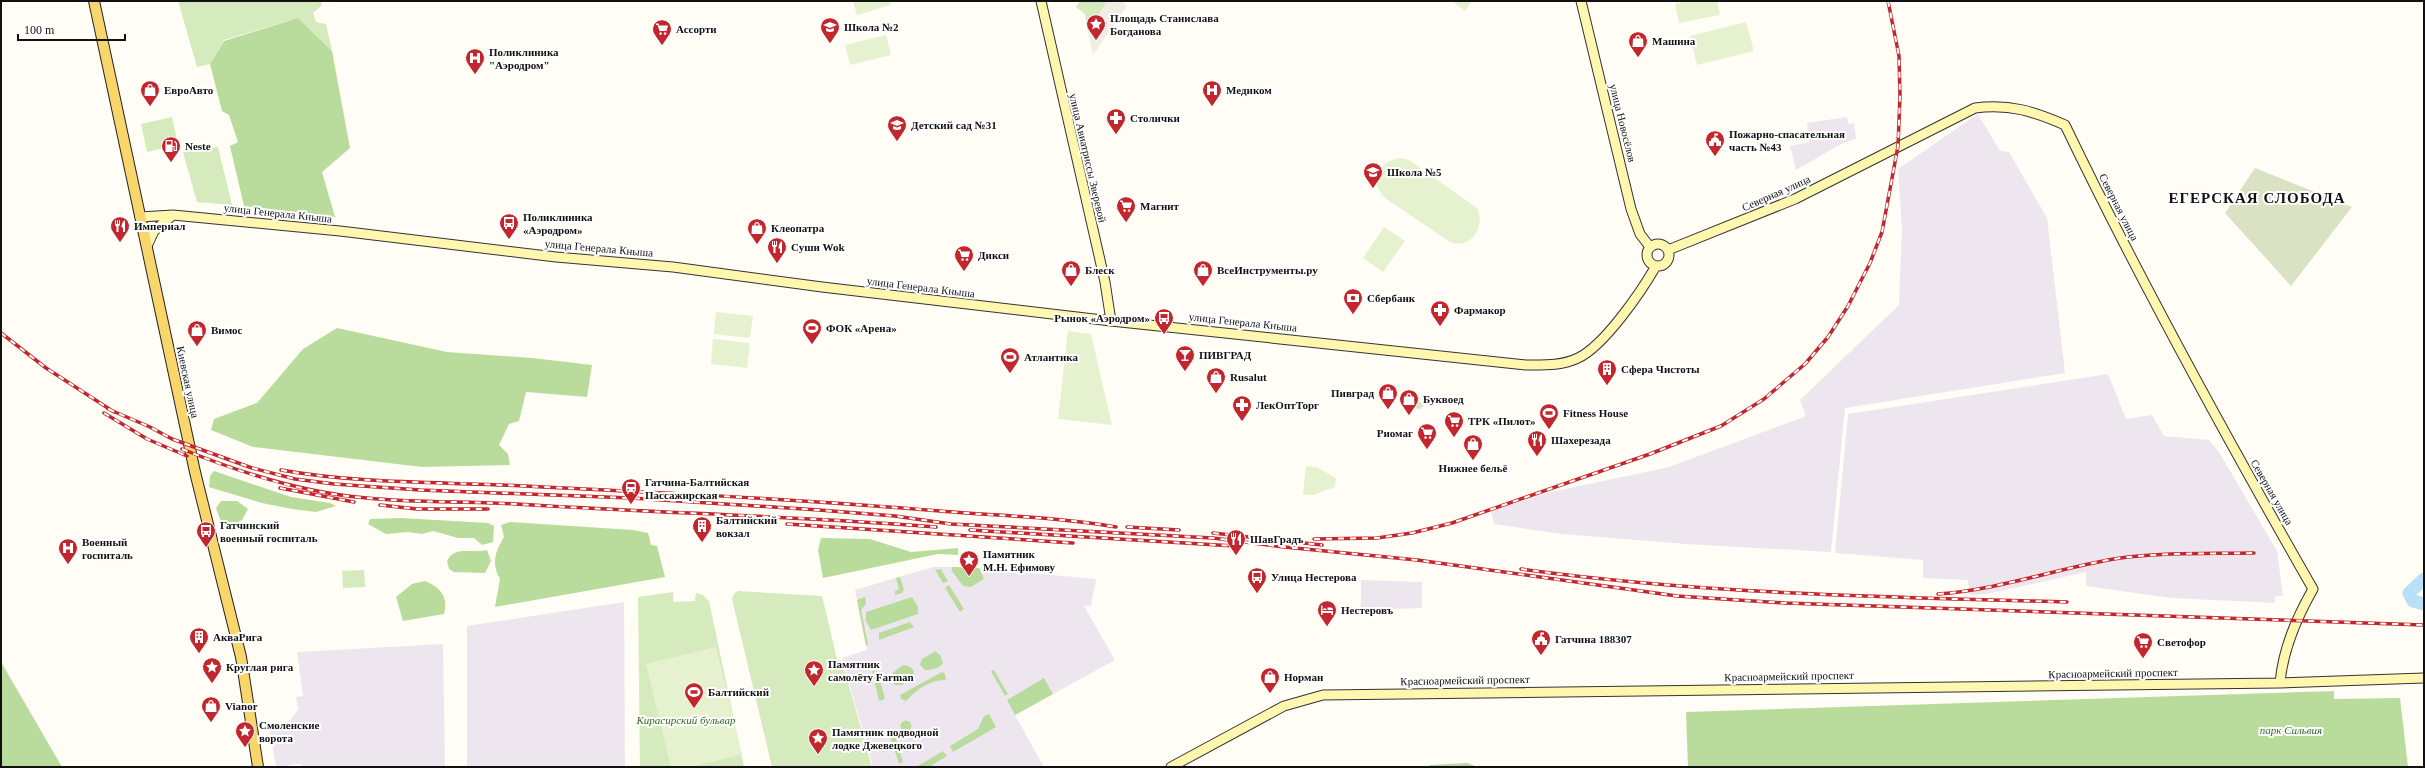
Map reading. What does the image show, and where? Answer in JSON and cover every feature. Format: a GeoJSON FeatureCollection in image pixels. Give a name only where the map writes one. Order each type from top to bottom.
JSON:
{"type":"FeatureCollection","features":[{"type":"Feature","properties":{"kind":"main road","name":"Киевская улица"},"geometry":{"type":"LineString","coordinates":[[94,1],[212,547],[241,657],[258,767]]}},
{"type":"Feature","properties":{"kind":"street","name":"улица Авиатриссы Зверевой"},"geometry":{"type":"LineString","coordinates":[[1041,1],[1105,282],[1111,321]]}},
{"type":"Feature","properties":{"kind":"street","name":"улица Новосёлов"},"geometry":{"type":"LineString","coordinates":[[1581,1],[1631,209],[1640,234],[1650,247]]}},
{"type":"Feature","properties":{"kind":"street","name":"Северная улица"},"geometry":{"type":"LineString","coordinates":[[1668,250],[1794,199],[1975,108],[1990,106],[2018,108],[2065,125],[2100,197],[2213,412],[2313,589],[2296,620],[2282,661],[2280,683]]}},
{"type":"Feature","properties":{"kind":"street","name":"улица Генерала Кныша"},"geometry":{"type":"LineString","coordinates":[[140,217],[173,214],[340,231],[556,257],[666,267],[815,287],[1111,321],[1526,365],[1550,365],[1577,359],[1597,346],[1630,304],[1656,266]]}},
{"type":"Feature","properties":{"kind":"street"},"geometry":{"type":"LineString","coordinates":[[147,246],[154,231],[173,214]]}},
{"type":"Feature","properties":{"kind":"street"},"geometry":{"type":"LineString","coordinates":[[1662,244],[1668,250],[1667,262],[1656,266],[1647,259],[1650,247],[1662,244]]}},
{"type":"Feature","properties":{"kind":"street","name":"Красноармейский проспект"},"geometry":{"type":"LineString","coordinates":[[1171,767],[1284,706],[1324,695],[2280,683],[2424,678]]}},
{"type":"Feature","properties":{"kind":"shaded area","name":"Площадь Станислава Богданова"},"geometry":{"type":"Polygon","coordinates":[[[1107,1],[1121,1],[1127,6],[1093,55],[1087,28],[1098,16],[1107,1]]]}},
{"type":"Feature","properties":{"kind":"shaded area"},"geometry":{"type":"Polygon","coordinates":[[[1978,114],[2000,151],[2009,152],[2047,218],[2065,373],[1845,408],[1831,552],[1686,544],[1562,534],[1494,524],[1491,511],[1547,493],[1669,467],[1806,416],[1800,400],[1899,305],[1902,229],[1898,169],[1978,114]]]}},
{"type":"Feature","properties":{"kind":"shaded area"},"geometry":{"type":"Polygon","coordinates":[[[1847,117],[1848,124],[1854,123],[1856,139],[1843,143],[1796,170],[1790,146],[1809,142],[1807,123],[1847,117]]]}},
{"type":"Feature","properties":{"kind":"shaded area"},"geometry":{"type":"Polygon","coordinates":[[[2108,374],[2126,419],[2152,415],[2164,436],[2209,440],[2219,452],[2277,551],[2283,596],[2275,596],[2275,603],[2171,598],[2086,586],[2086,572],[1987,594],[1970,595],[1968,580],[1923,578],[1923,560],[1835,553],[1848,414],[2108,374]]]}},
{"type":"Feature","properties":{"kind":"shaded area"},"geometry":{"type":"Polygon","coordinates":[[[933,567],[965,567],[1096,579],[1091,606],[1084,606],[1115,660],[1015,715],[1044,767],[873,767],[842,658],[867,650],[855,590],[933,567]]]}},
{"type":"Feature","properties":{"kind":"shaded area"},"geometry":{"type":"Polygon","coordinates":[[[1361,580],[1422,582],[1422,608],[1361,610],[1361,580]]]}},
{"type":"Feature","properties":{"kind":"shaded area"},"geometry":{"type":"Polygon","coordinates":[[[624,602],[625,767],[467,767],[467,626],[624,602]]]}},
{"type":"Feature","properties":{"kind":"shaded area"},"geometry":{"type":"Polygon","coordinates":[[[443,644],[445,767],[303,767],[300,764],[276,767],[269,725],[290,721],[298,709],[296,697],[303,696],[297,652],[443,644]]]}},
{"type":"Feature","properties":{"kind":"green space"},"geometry":{"type":"Polygon","coordinates":[[[178,1],[320,1],[322,5],[313,13],[316,22],[326,24],[332,51],[298,18],[224,40],[210,64],[197,67],[178,1]]]}},
{"type":"Feature","properties":{"kind":"green space"},"geometry":{"type":"Polygon","coordinates":[[[853,1],[890,1],[891,5],[857,15],[853,1]]]}},
{"type":"Feature","properties":{"kind":"green space"},"geometry":{"type":"Polygon","coordinates":[[[1080,1],[1107,1],[1098,16],[1086,22],[1085,14],[1076,7],[1080,1]]]}},
{"type":"Feature","properties":{"kind":"green space"},"geometry":{"type":"Polygon","coordinates":[[[1452,1],[1472,1],[1465,11],[1452,1]]]}},
{"type":"Feature","properties":{"kind":"green space"},"geometry":{"type":"Polygon","coordinates":[[[1689,1],[1717,1],[1720,15],[1679,23],[1675,4],[1689,1]]]}},
{"type":"Feature","properties":{"kind":"green space"},"geometry":{"type":"Polygon","coordinates":[[[298,18],[332,51],[350,148],[322,172],[335,217],[244,206],[230,146],[238,142],[229,115],[222,111],[210,64],[224,41],[298,18]]]}},
{"type":"Feature","properties":{"kind":"green space"},"geometry":{"type":"Polygon","coordinates":[[[1746,22],[1754,51],[1697,65],[1690,36],[1746,22]]]}},
{"type":"Feature","properties":{"kind":"green space"},"geometry":{"type":"Polygon","coordinates":[[[886,35],[891,55],[850,65],[845,45],[886,35]]]}},
{"type":"Feature","properties":{"kind":"green space"},"geometry":{"type":"Polygon","coordinates":[[[172,117],[178,145],[147,152],[141,124],[172,117]]]}},
{"type":"Feature","properties":{"kind":"green space"},"geometry":{"type":"Polygon","coordinates":[[[218,147],[232,205],[197,202],[183,152],[218,147]]]}},
{"type":"Feature","properties":{"kind":"green space"},"geometry":{"type":"Polygon","coordinates":[[[1401,158],[1409,160],[1477,208],[1480,222],[1475,235],[1470,240],[1458,244],[1450,242],[1385,198],[1377,185],[1376,178],[1378,173],[1386,163],[1401,158]]]}},
{"type":"Feature","properties":{"kind":"green space"},"geometry":{"type":"Polygon","coordinates":[[[2255,168],[2352,207],[2291,286],[2225,213],[2255,168]]]}},
{"type":"Feature","properties":{"kind":"green space"},"geometry":{"type":"Polygon","coordinates":[[[1384,227],[1405,241],[1383,272],[1363,258],[1384,227]]]}},
{"type":"Feature","properties":{"kind":"green space"},"geometry":{"type":"Polygon","coordinates":[[[716,312],[753,316],[750,338],[714,334],[716,312]]]}},
{"type":"Feature","properties":{"kind":"green space"},"geometry":{"type":"Polygon","coordinates":[[[337,328],[447,352],[532,358],[592,365],[587,397],[526,392],[519,421],[509,424],[499,445],[508,454],[510,465],[422,467],[253,447],[211,430],[214,419],[257,403],[303,349],[337,328]]]}},
{"type":"Feature","properties":{"kind":"green space"},"geometry":{"type":"Polygon","coordinates":[[[1068,331],[1091,334],[1112,425],[1058,419],[1068,331]]]}},
{"type":"Feature","properties":{"kind":"green space"},"geometry":{"type":"Polygon","coordinates":[[[713,339],[750,343],[747,368],[711,364],[713,339]]]}},
{"type":"Feature","properties":{"kind":"green space"},"geometry":{"type":"Polygon","coordinates":[[[1401,400],[1426,403],[1420,409],[1407,407],[1401,400]]]}},
{"type":"Feature","properties":{"kind":"green space"},"geometry":{"type":"Polygon","coordinates":[[[1306,466],[1316,467],[1336,478],[1335,487],[1313,495],[1303,494],[1306,466]]]}},
{"type":"Feature","properties":{"kind":"green space"},"geometry":{"type":"Polygon","coordinates":[[[214,471],[291,497],[330,503],[336,506],[316,512],[262,503],[209,487],[210,476],[214,471]]]}},
{"type":"Feature","properties":{"kind":"green space"},"geometry":{"type":"Polygon","coordinates":[[[221,501],[237,501],[248,509],[242,520],[227,527],[220,519],[216,508],[221,501]]]}},
{"type":"Feature","properties":{"kind":"green space"},"geometry":{"type":"Polygon","coordinates":[[[401,518],[488,523],[494,526],[493,542],[482,545],[474,538],[458,538],[433,531],[422,534],[407,532],[386,534],[368,524],[370,519],[401,518]]]}},
{"type":"Feature","properties":{"kind":"green space"},"geometry":{"type":"Polygon","coordinates":[[[510,522],[633,530],[648,533],[651,545],[657,546],[665,577],[495,607],[500,579],[497,574],[495,558],[504,537],[501,525],[510,522]]]}},
{"type":"Feature","properties":{"kind":"green space"},"geometry":{"type":"Polygon","coordinates":[[[821,538],[870,539],[911,552],[958,548],[958,555],[938,554],[823,578],[818,550],[821,538]]]}},
{"type":"Feature","properties":{"kind":"green space"},"geometry":{"type":"Polygon","coordinates":[[[487,550],[491,561],[485,573],[454,572],[449,569],[447,561],[454,553],[487,550]]]}},
{"type":"Feature","properties":{"kind":"green space"},"geometry":{"type":"Polygon","coordinates":[[[952,567],[979,568],[984,579],[971,587],[963,586],[952,571],[952,567]]]}},
{"type":"Feature","properties":{"kind":"green space"},"geometry":{"type":"Polygon","coordinates":[[[941,569],[948,581],[943,583],[935,570],[941,569]]]}},
{"type":"Feature","properties":{"kind":"green space"},"geometry":{"type":"Polygon","coordinates":[[[364,570],[365,587],[343,588],[342,571],[364,570]]]}},
{"type":"Feature","properties":{"kind":"green space"},"geometry":{"type":"Polygon","coordinates":[[[900,577],[904,589],[902,593],[895,595],[895,591],[899,589],[896,578],[900,577]]]}},
{"type":"Feature","properties":{"kind":"green space"},"geometry":{"type":"Polygon","coordinates":[[[425,581],[435,586],[442,593],[445,603],[444,614],[403,621],[396,597],[412,584],[425,581]]]}},
{"type":"Feature","properties":{"kind":"green space"},"geometry":{"type":"Polygon","coordinates":[[[949,585],[964,609],[960,612],[945,588],[949,585]]]}},
{"type":"Feature","properties":{"kind":"green space"},"geometry":{"type":"Polygon","coordinates":[[[738,591],[822,596],[837,659],[842,661],[872,767],[772,767],[732,599],[734,594],[738,591]]]}},
{"type":"Feature","properties":{"kind":"green space","name":"Кирасирский бульвар"},"geometry":{"type":"Polygon","coordinates":[[[673,592],[673,602],[695,601],[696,593],[703,595],[709,601],[744,767],[640,767],[638,597],[673,592]]]}},
{"type":"Feature","properties":{"kind":"green space"},"geometry":{"type":"Polygon","coordinates":[[[865,597],[866,604],[861,610],[868,644],[866,646],[857,600],[865,597]]]}},
{"type":"Feature","properties":{"kind":"green space"},"geometry":{"type":"Polygon","coordinates":[[[912,597],[918,607],[918,614],[871,630],[866,621],[866,612],[912,597]]]}},
{"type":"Feature","properties":{"kind":"green space"},"geometry":{"type":"Polygon","coordinates":[[[910,622],[914,627],[879,640],[879,633],[910,622]]]}},
{"type":"Feature","properties":{"kind":"green space","name":"Балтийский"},"geometry":{"type":"Polygon","coordinates":[[[716,647],[742,754],[692,767],[671,767],[646,664],[716,647]]]}},
{"type":"Feature","properties":{"kind":"green space"},"geometry":{"type":"Polygon","coordinates":[[[935,651],[940,655],[943,663],[935,669],[925,670],[920,665],[922,659],[935,651]]]}},
{"type":"Feature","properties":{"kind":"green space"},"geometry":{"type":"Polygon","coordinates":[[[1,662],[62,767],[1,767],[1,662]]]}},
{"type":"Feature","properties":{"kind":"green space"},"geometry":{"type":"Polygon","coordinates":[[[903,665],[912,668],[914,678],[902,685],[895,685],[890,675],[903,665]]]}},
{"type":"Feature","properties":{"kind":"green space"},"geometry":{"type":"Polygon","coordinates":[[[994,670],[1008,694],[1005,696],[991,671],[994,670]]]}},
{"type":"Feature","properties":{"kind":"green space"},"geometry":{"type":"Polygon","coordinates":[[[872,671],[878,672],[885,699],[879,701],[872,671]]]}},
{"type":"Feature","properties":{"kind":"green space"},"geometry":{"type":"Polygon","coordinates":[[[942,672],[945,674],[946,680],[929,683],[914,693],[906,701],[901,699],[900,695],[942,672]]]}},
{"type":"Feature","properties":{"kind":"green space"},"geometry":{"type":"Polygon","coordinates":[[[1044,678],[1053,694],[1015,715],[1007,700],[1044,678]]]}},
{"type":"Feature","properties":{"kind":"green space","name":"парк Сильвия"},"geometry":{"type":"Polygon","coordinates":[[[2334,691],[2334,699],[2400,698],[2408,767],[1688,767],[1686,712],[2334,691]]]}},
{"type":"Feature","properties":{"kind":"green space"},"geometry":{"type":"Polygon","coordinates":[[[989,714],[996,727],[953,752],[950,746],[978,729],[984,716],[989,714]]]}},
{"type":"Feature","properties":{"kind":"green space"},"geometry":{"type":"Polygon","coordinates":[[[904,721],[908,721],[910,722],[910,730],[904,731],[901,728],[901,724],[904,721]]]}},
{"type":"Feature","properties":{"kind":"green space"},"geometry":{"type":"Polygon","coordinates":[[[895,735],[903,762],[899,764],[890,736],[895,735]]]}},
{"type":"Feature","properties":{"kind":"green space"},"geometry":{"type":"Polygon","coordinates":[[[943,751],[947,756],[929,767],[916,767],[943,751]]]}},
{"type":"Feature","properties":{"kind":"green space"},"geometry":{"type":"Polygon","coordinates":[[[1468,763],[1477,767],[1431,767],[1429,765],[1468,763]]]}},
{"type":"Feature","properties":{"kind":"waterway"},"geometry":{"type":"LineString","coordinates":[[2424,579],[2409,593],[2413,601],[2424,604]]}},
{"type":"Feature","properties":{"kind":"railway"},"geometry":{"type":"LineString","coordinates":[[1314,539],[1377,538],[1412,533],[1452,523],[1650,454],[1721,426],[1764,399],[1805,364],[1828,337],[1848,306],[1870,263],[1882,232],[1898,146],[1900,96],[1899,56],[1888,1]]}},
{"type":"Feature","properties":{"kind":"railway"},"geometry":{"type":"LineString","coordinates":[[1,333],[46,368],[114,412]]}},
{"type":"Feature","properties":{"kind":"railway"},"geometry":{"type":"LineString","coordinates":[[108,409],[150,427],[172,439],[252,468],[295,479],[334,484],[420,490],[631,498],[895,516],[951,524],[1213,538],[1284,547],[1417,560],[1677,596],[1785,603],[2424,625]]}},
{"type":"Feature","properties":{"kind":"railway"},"geometry":{"type":"LineString","coordinates":[[104,413],[147,439],[187,456]]}},
{"type":"Feature","properties":{"kind":"railway"},"geometry":{"type":"LineString","coordinates":[[182,449],[273,481],[319,492],[367,498],[404,501],[497,503],[778,517],[936,527]]}},
{"type":"Feature","properties":{"kind":"railway"},"geometry":{"type":"LineString","coordinates":[[281,470],[364,480],[612,490],[831,503],[1050,519],[1116,527]]}},
{"type":"Feature","properties":{"kind":"railway"},"geometry":{"type":"LineString","coordinates":[[280,488],[354,502]]}},
{"type":"Feature","properties":{"kind":"railway"},"geometry":{"type":"LineString","coordinates":[[380,505],[417,509],[488,509]]}},
{"type":"Feature","properties":{"kind":"railway"},"geometry":{"type":"LineString","coordinates":[[787,524],[1073,543]]}},
{"type":"Feature","properties":{"kind":"railway"},"geometry":{"type":"LineString","coordinates":[[1127,527],[1179,530]]}},
{"type":"Feature","properties":{"kind":"railway"},"geometry":{"type":"LineString","coordinates":[[970,530],[1234,546]]}},
{"type":"Feature","properties":{"kind":"railway"},"geometry":{"type":"LineString","coordinates":[[1213,533],[1322,545]]}},
{"type":"Feature","properties":{"kind":"railway"},"geometry":{"type":"LineString","coordinates":[[1938,594],[1960,592],[2004,584],[2114,559],[2166,554],[2254,553]]}},
{"type":"Feature","properties":{"kind":"railway"},"geometry":{"type":"LineString","coordinates":[[1521,569],[1657,584],[1725,589],[1862,596],[2067,602]]}},
{"type":"Feature","properties":{"kind":"place","name":"Площадь Станислава Богданова"},"geometry":{"type":"Point","coordinates":[1096,41]}},
{"type":"Feature","properties":{"kind":"place","name":"Школа №2"},"geometry":{"type":"Point","coordinates":[830,44]}},
{"type":"Feature","properties":{"kind":"place","name":"Ассорти"},"geometry":{"type":"Point","coordinates":[662,46]}},
{"type":"Feature","properties":{"kind":"place","name":"Машина"},"geometry":{"type":"Point","coordinates":[1638,58]}},
{"type":"Feature","properties":{"kind":"place","name":"Поликлиника \"Аэродром\""},"geometry":{"type":"Point","coordinates":[475,75]}},
{"type":"Feature","properties":{"kind":"place","name":"ЕвроАвто"},"geometry":{"type":"Point","coordinates":[150,107]}},
{"type":"Feature","properties":{"kind":"place","name":"Медиком"},"geometry":{"type":"Point","coordinates":[1212,107]}},
{"type":"Feature","properties":{"kind":"place","name":"Столички"},"geometry":{"type":"Point","coordinates":[1116,135]}},
{"type":"Feature","properties":{"kind":"place","name":"Детский сад №31"},"geometry":{"type":"Point","coordinates":[897,142]}},
{"type":"Feature","properties":{"kind":"place","name":"Пожарно-спасательная часть №43"},"geometry":{"type":"Point","coordinates":[1715,157]}},
{"type":"Feature","properties":{"kind":"place","name":"Neste"},"geometry":{"type":"Point","coordinates":[171,163]}},
{"type":"Feature","properties":{"kind":"place","name":"Школа №5"},"geometry":{"type":"Point","coordinates":[1373,189]}},
{"type":"Feature","properties":{"kind":"place","name":"Магнит"},"geometry":{"type":"Point","coordinates":[1126,223]}},
{"type":"Feature","properties":{"kind":"place","name":"Поликлиника «Аэродром»"},"geometry":{"type":"Point","coordinates":[509,240]}},
{"type":"Feature","properties":{"kind":"place","name":"Империал"},"geometry":{"type":"Point","coordinates":[120,243]}},
{"type":"Feature","properties":{"kind":"place","name":"Клеопатра"},"geometry":{"type":"Point","coordinates":[757,245]}},
{"type":"Feature","properties":{"kind":"place","name":"Суши Wok"},"geometry":{"type":"Point","coordinates":[777,264]}},
{"type":"Feature","properties":{"kind":"place","name":"Дикси"},"geometry":{"type":"Point","coordinates":[964,272]}},
{"type":"Feature","properties":{"kind":"place","name":"Блеск"},"geometry":{"type":"Point","coordinates":[1071,287]}},
{"type":"Feature","properties":{"kind":"place","name":"ВсеИнструменты.ру"},"geometry":{"type":"Point","coordinates":[1203,287]}},
{"type":"Feature","properties":{"kind":"place","name":"Сбербанк"},"geometry":{"type":"Point","coordinates":[1353,315]}},
{"type":"Feature","properties":{"kind":"place","name":"Фармакор"},"geometry":{"type":"Point","coordinates":[1440,327]}},
{"type":"Feature","properties":{"kind":"place","name":"Рынок «Аэродром»"},"geometry":{"type":"Point","coordinates":[1164,335]}},
{"type":"Feature","properties":{"kind":"place","name":"ФОК «Арена»"},"geometry":{"type":"Point","coordinates":[812,345]}},
{"type":"Feature","properties":{"kind":"place","name":"Вимос"},"geometry":{"type":"Point","coordinates":[197,347]}},
{"type":"Feature","properties":{"kind":"place","name":"ПИВГРАД"},"geometry":{"type":"Point","coordinates":[1185,372]}},
{"type":"Feature","properties":{"kind":"place","name":"Атлантика"},"geometry":{"type":"Point","coordinates":[1010,374]}},
{"type":"Feature","properties":{"kind":"place","name":"Сфера Чистоты"},"geometry":{"type":"Point","coordinates":[1607,386]}},
{"type":"Feature","properties":{"kind":"place","name":"Rusalut"},"geometry":{"type":"Point","coordinates":[1216,394]}},
{"type":"Feature","properties":{"kind":"place","name":"Пивград"},"geometry":{"type":"Point","coordinates":[1388,410]}},
{"type":"Feature","properties":{"kind":"place","name":"Буквоед"},"geometry":{"type":"Point","coordinates":[1409,416]}},
{"type":"Feature","properties":{"kind":"place","name":"ЛекОптТорг"},"geometry":{"type":"Point","coordinates":[1242,422]}},
{"type":"Feature","properties":{"kind":"place","name":"Fitness House"},"geometry":{"type":"Point","coordinates":[1549,430]}},
{"type":"Feature","properties":{"kind":"place","name":"ТРК «Пилот»"},"geometry":{"type":"Point","coordinates":[1454,438]}},
{"type":"Feature","properties":{"kind":"place","name":"Риомаг"},"geometry":{"type":"Point","coordinates":[1427,450]}},
{"type":"Feature","properties":{"kind":"place","name":"Шахерезада"},"geometry":{"type":"Point","coordinates":[1537,457]}},
{"type":"Feature","properties":{"kind":"place","name":"Нижнее бельё"},"geometry":{"type":"Point","coordinates":[1473,461]}},
{"type":"Feature","properties":{"kind":"place","name":"Гатчина-Балтийская Пассажирская"},"geometry":{"type":"Point","coordinates":[631,505]}},
{"type":"Feature","properties":{"kind":"place","name":"Балтийский вокзал"},"geometry":{"type":"Point","coordinates":[702,543]}},
{"type":"Feature","properties":{"kind":"place","name":"Гатчинский военный госпиталь"},"geometry":{"type":"Point","coordinates":[206,548]}},
{"type":"Feature","properties":{"kind":"place","name":"ШавГрадъ"},"geometry":{"type":"Point","coordinates":[1236,556]}},
{"type":"Feature","properties":{"kind":"place","name":"Военный госпиталь"},"geometry":{"type":"Point","coordinates":[68,565]}},
{"type":"Feature","properties":{"kind":"place","name":"Памятник М.Н. Ефимову"},"geometry":{"type":"Point","coordinates":[969,577]}},
{"type":"Feature","properties":{"kind":"place","name":"Улица Нестерова"},"geometry":{"type":"Point","coordinates":[1257,594]}},
{"type":"Feature","properties":{"kind":"place","name":"Нестеровъ"},"geometry":{"type":"Point","coordinates":[1327,627]}},
{"type":"Feature","properties":{"kind":"place","name":"АкваРига"},"geometry":{"type":"Point","coordinates":[199,654]}},
{"type":"Feature","properties":{"kind":"place","name":"Гатчина 188307"},"geometry":{"type":"Point","coordinates":[1541,656]}},
{"type":"Feature","properties":{"kind":"place","name":"Светофор"},"geometry":{"type":"Point","coordinates":[2143,659]}},
{"type":"Feature","properties":{"kind":"place","name":"Круглая рига"},"geometry":{"type":"Point","coordinates":[212,684]}},
{"type":"Feature","properties":{"kind":"place","name":"Памятник самолёту Farman"},"geometry":{"type":"Point","coordinates":[814,687]}},
{"type":"Feature","properties":{"kind":"place","name":"Норман"},"geometry":{"type":"Point","coordinates":[1270,694]}},
{"type":"Feature","properties":{"kind":"place","name":"Балтийский"},"geometry":{"type":"Point","coordinates":[694,709]}},
{"type":"Feature","properties":{"kind":"place","name":"Vianor"},"geometry":{"type":"Point","coordinates":[211,723]}},
{"type":"Feature","properties":{"kind":"place","name":"Смоленские ворота"},"geometry":{"type":"Point","coordinates":[245,748]}},
{"type":"Feature","properties":{"kind":"place","name":"Памятник подводной лодке Джевецкого"},"geometry":{"type":"Point","coordinates":[818,755]}},
{"type":"Feature","properties":{"kind":"district","name":"ЕГЕРСКАЯ СЛОБОДА"},"geometry":{"type":"Point","coordinates":[2257,198]}}]}
